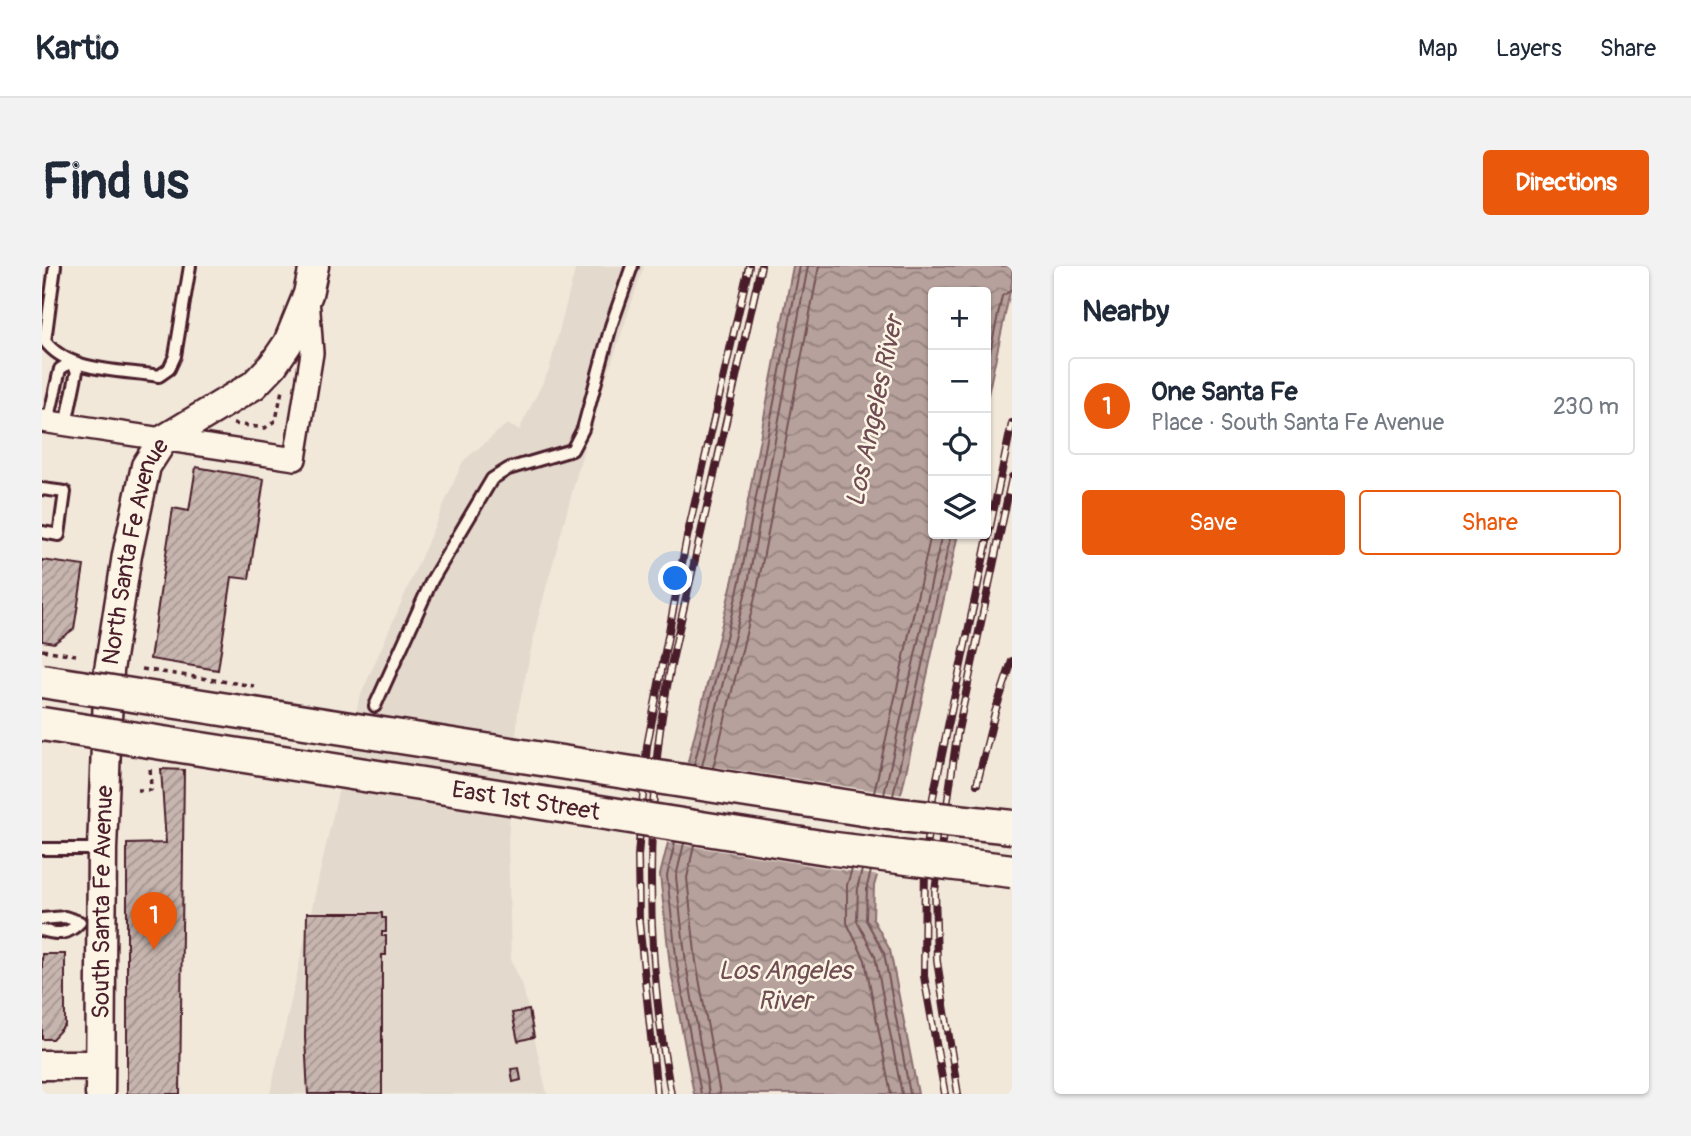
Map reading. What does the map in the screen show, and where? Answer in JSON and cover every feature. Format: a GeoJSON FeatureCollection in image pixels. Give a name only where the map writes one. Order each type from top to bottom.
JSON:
{"type":"FeatureCollection","features":[{"type":"Feature","properties":{"kind":"main road","name":"East 1st Street"},"geometry":{"type":"LineString","coordinates":[[42,681],[901,815],[1012,827]]}},
{"type":"Feature","properties":{"kind":"main road","name":"East 1st Street"},"geometry":{"type":"LineString","coordinates":[[42,724],[827,848],[1012,871]]}},
{"type":"Feature","properties":{"kind":"street","name":"North Santa Fe Avenue"},"geometry":{"type":"LineString","coordinates":[[107,710],[109,670],[136,507],[146,466],[163,440],[254,385],[273,365],[288,343],[308,295],[314,266]]}},
{"type":"Feature","properties":{"kind":"street"},"geometry":{"type":"LineString","coordinates":[[52,423],[295,459],[312,353],[308,295]]}},
{"type":"Feature","properties":{"kind":"street","name":"South Santa Fe Avenue"},"geometry":{"type":"LineString","coordinates":[[100,1094],[91,923],[102,849],[107,710]]}},
{"type":"Feature","properties":{"kind":"street"},"geometry":{"type":"LineString","coordinates":[[42,1065],[100,1065]]}},
{"type":"Feature","properties":{"kind":"lane"},"geometry":{"type":"LineString","coordinates":[[55,266],[45,341],[53,352],[71,362],[159,376],[169,369],[176,356],[190,266]]}},
{"type":"Feature","properties":{"kind":"lane"},"geometry":{"type":"LineString","coordinates":[[374,706],[432,580],[492,478],[508,469],[572,450],[583,429],[611,326],[632,266]]}},
{"type":"Feature","properties":{"kind":"lane"},"geometry":{"type":"LineString","coordinates":[[52,423],[60,369],[71,362]]}},
{"type":"Feature","properties":{"kind":"lane"},"geometry":{"type":"LineString","coordinates":[[52,423],[77,371],[71,362]]}},
{"type":"Feature","properties":{"kind":"lane"},"geometry":{"type":"LineString","coordinates":[[42,489],[65,492],[60,535],[42,532]]}},
{"type":"Feature","properties":{"kind":"lane"},"geometry":{"type":"LineString","coordinates":[[42,849],[102,849]]}},
{"type":"Feature","properties":{"kind":"lane"},"geometry":{"type":"LineString","coordinates":[[42,919],[65,917],[91,923]]}},
{"type":"Feature","properties":{"kind":"lane"},"geometry":{"type":"LineString","coordinates":[[42,930],[55,934],[71,932],[91,923]]}},
{"type":"Feature","properties":{"kind":"path"},"geometry":{"type":"LineString","coordinates":[[231,423],[265,428],[276,420],[282,389],[286,390]]}},
{"type":"Feature","properties":{"kind":"path"},"geometry":{"type":"LineString","coordinates":[[270,424],[274,428]]}},
{"type":"Feature","properties":{"kind":"path"},"geometry":{"type":"LineString","coordinates":[[42,650],[76,655]]}},
{"type":"Feature","properties":{"kind":"path"},"geometry":{"type":"LineString","coordinates":[[142,669],[254,686]]}},
{"type":"Feature","properties":{"kind":"path"},"geometry":{"type":"LineString","coordinates":[[137,790],[151,790],[150,762],[158,763]]}},
{"type":"Feature","properties":{"kind":"shaded area"},"geometry":{"type":"Polygon","coordinates":[[[576,266],[644,266],[589,430],[537,622],[518,711],[508,840],[511,959],[524,991],[547,1094],[270,1094],[359,699],[463,461],[507,424],[519,430],[549,370],[576,266]]]}},
{"type":"Feature","properties":{"kind":"water","name":"Los Angeles River"},"geometry":{"type":"Polygon","coordinates":[[[793,266],[1012,266],[1012,282],[991,381],[991,287],[928,287],[928,539],[957,539],[903,786],[874,886],[873,919],[890,950],[918,1094],[694,1094],[670,966],[660,875],[733,579],[793,266]]]}},
{"type":"Feature","properties":{"kind":"pier"},"geometry":{"type":"Polygon","coordinates":[[[684,762],[904,795],[880,876],[664,842],[684,762]]]}},
{"type":"Feature","properties":{"kind":"building"},"geometry":{"type":"Polygon","coordinates":[[[196,467],[264,479],[249,579],[232,577],[218,670],[150,659],[173,508],[189,511],[196,467]]]}},
{"type":"Feature","properties":{"kind":"building"},"geometry":{"type":"Polygon","coordinates":[[[42,560],[84,566],[74,629],[54,643],[42,641],[42,560]]]}},
{"type":"Feature","properties":{"kind":"building"},"geometry":{"type":"Polygon","coordinates":[[[161,769],[184,770],[180,1094],[127,1094],[127,844],[166,843],[161,769]]]}},
{"type":"Feature","properties":{"kind":"building"},"geometry":{"type":"Polygon","coordinates":[[[307,913],[382,913],[382,918],[386,918],[386,932],[382,932],[382,936],[386,936],[386,955],[382,955],[382,1094],[308,1094],[305,1038],[307,913]]]}},
{"type":"Feature","properties":{"kind":"building"},"geometry":{"type":"Polygon","coordinates":[[[42,954],[65,954],[65,1025],[52,1039],[42,1039],[42,954]]]}},
{"type":"Feature","properties":{"kind":"building"},"geometry":{"type":"Polygon","coordinates":[[[529,1010],[534,1037],[518,1041],[512,1013],[529,1010]]]}},
{"type":"Feature","properties":{"kind":"building"},"geometry":{"type":"Polygon","coordinates":[[[519,1068],[521,1080],[513,1082],[511,1069],[519,1068]]]}},
{"type":"Feature","properties":{"kind":"tram line"},"geometry":{"type":"LineString","coordinates":[[42,696],[863,825],[1012,843]]}},
{"type":"Feature","properties":{"kind":"tram line"},"geometry":{"type":"LineString","coordinates":[[42,708],[850,836],[1012,855]]}},
{"type":"Feature","properties":{"kind":"railway"},"geometry":{"type":"LineString","coordinates":[[657,1094],[639,922],[638,856],[647,746],[687,537],[749,266]]}},
{"type":"Feature","properties":{"kind":"railway"},"geometry":{"type":"LineString","coordinates":[[671,1094],[658,1010],[652,926],[652,841],[657,757],[673,656],[761,266]]}},
{"type":"Feature","properties":{"kind":"railway"},"geometry":{"type":"LineString","coordinates":[[945,1094],[924,976],[925,854],[933,797],[1012,423]]}},
{"type":"Feature","properties":{"kind":"railway"},"geometry":{"type":"LineString","coordinates":[[958,1094],[937,961],[935,891],[957,735],[1012,477]]}},
{"type":"Feature","properties":{"kind":"railway"},"geometry":{"type":"LineString","coordinates":[[977,784],[995,712],[1012,661]]}},
{"type":"Feature","properties":{"kind":"place","name":"One Santa Fe"},"geometry":{"type":"Point","coordinates":[154,950]}}]}
